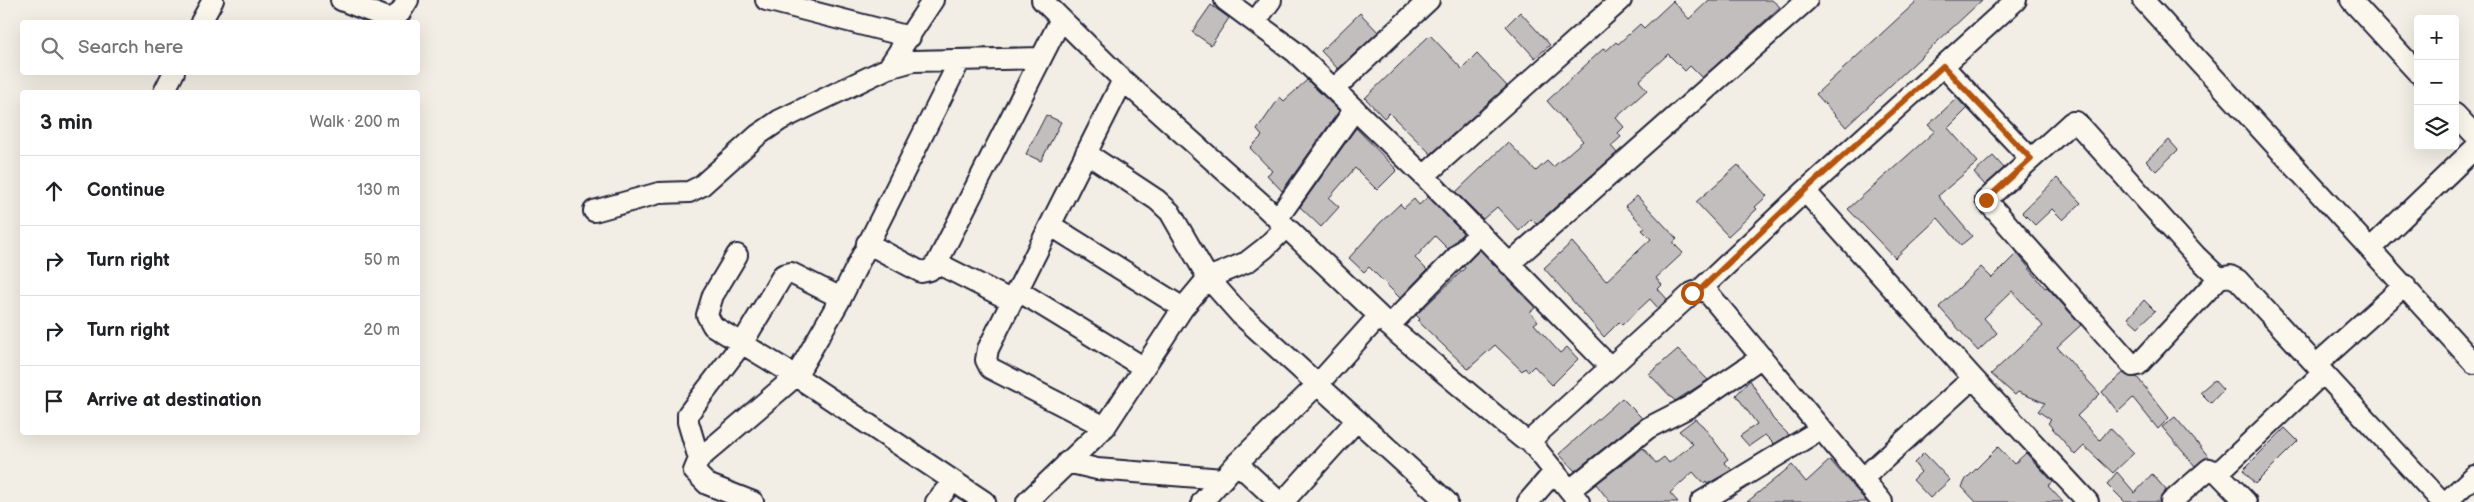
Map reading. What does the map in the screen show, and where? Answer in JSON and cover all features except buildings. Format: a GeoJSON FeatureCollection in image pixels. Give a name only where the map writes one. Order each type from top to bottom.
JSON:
{"type":"FeatureCollection","features":[{"type":"Feature","properties":{"kind":"street"},"geometry":{"type":"LineString","coordinates":[[202,20],[213,0]]}},
{"type":"Feature","properties":{"kind":"street"},"geometry":{"type":"LineString","coordinates":[[341,0],[390,19],[400,13],[408,0]]}},
{"type":"Feature","properties":{"kind":"street"},"geometry":{"type":"LineString","coordinates":[[766,0],[910,37]]}},
{"type":"Feature","properties":{"kind":"street"},"geometry":{"type":"LineString","coordinates":[[888,68],[933,0]]}},
{"type":"Feature","properties":{"kind":"street"},"geometry":{"type":"LineString","coordinates":[[1042,0],[1124,80],[1281,223],[1384,321],[1522,438],[1529,440],[1574,496],[1648,428],[1689,406],[1762,357]]}},
{"type":"Feature","properties":{"kind":"street"},"geometry":{"type":"LineString","coordinates":[[1224,0],[1295,52],[1334,89],[1424,176],[1610,368]]}},
{"type":"Feature","properties":{"kind":"street"},"geometry":{"type":"LineString","coordinates":[[1255,22],[1271,0]]}},
{"type":"Feature","properties":{"kind":"street"},"geometry":{"type":"LineString","coordinates":[[1334,89],[1429,0]]}},
{"type":"Feature","properties":{"kind":"street"},"geometry":{"type":"LineString","coordinates":[[1424,176],[1621,0]]}},
{"type":"Feature","properties":{"kind":"street"},"geometry":{"type":"LineString","coordinates":[[1509,264],[1807,0]]}},
{"type":"Feature","properties":{"kind":"street"},"geometry":{"type":"LineString","coordinates":[[1529,440],[1692,293],[1700,290],[1805,190],[2016,0]]}},
{"type":"Feature","properties":{"kind":"street"},"geometry":{"type":"LineString","coordinates":[[2143,0],[2405,285],[2471,353]]}},
{"type":"Feature","properties":{"kind":"street"},"geometry":{"type":"LineString","coordinates":[[2351,0],[2414,69]]}},
{"type":"Feature","properties":{"kind":"street"},"geometry":{"type":"LineString","coordinates":[[867,243],[921,272],[930,270],[937,263],[1061,19]]}},
{"type":"Feature","properties":{"kind":"street"},"geometry":{"type":"LineString","coordinates":[[594,211],[658,193],[690,192],[701,186],[758,135],[780,120],[888,68],[914,61],[1040,58]]}},
{"type":"Feature","properties":{"kind":"street"},"geometry":{"type":"LineString","coordinates":[[754,502],[719,490],[700,478],[694,471],[699,459],[796,376],[841,298],[960,60]]}},
{"type":"Feature","properties":{"kind":"street"},"geometry":{"type":"LineString","coordinates":[[1943,66],[2031,159]]}},
{"type":"Feature","properties":{"kind":"street"},"geometry":{"type":"LineString","coordinates":[[165,90],[172,75]]}},
{"type":"Feature","properties":{"kind":"street"},"geometry":{"type":"LineString","coordinates":[[1105,427],[990,368],[986,360],[988,349],[1014,295],[1124,80]]}},
{"type":"Feature","properties":{"kind":"street"},"geometry":{"type":"LineString","coordinates":[[1027,502],[1105,427],[1183,308],[1208,278],[1247,262],[1265,248],[1355,110]]}},
{"type":"Feature","properties":{"kind":"street"},"geometry":{"type":"LineString","coordinates":[[2459,118],[2474,134]]}},
{"type":"Feature","properties":{"kind":"street"},"geometry":{"type":"LineString","coordinates":[[2219,278],[2196,256],[2078,123],[2072,122],[1987,197],[1987,203],[2133,366],[2138,365],[2219,278],[2230,276],[2238,280],[2442,502]]}},
{"type":"Feature","properties":{"kind":"street"},"geometry":{"type":"LineString","coordinates":[[2371,248],[2474,149]]}},
{"type":"Feature","properties":{"kind":"street"},"geometry":{"type":"LineString","coordinates":[[1086,153],[1157,200],[1170,212],[1208,278],[1240,314],[1447,502]]}},
{"type":"Feature","properties":{"kind":"street"},"geometry":{"type":"LineString","coordinates":[[1805,190],[1973,378],[2088,502]]}},
{"type":"Feature","properties":{"kind":"street"},"geometry":{"type":"LineString","coordinates":[[1050,225],[1183,308]]}},
{"type":"Feature","properties":{"kind":"street"},"geometry":{"type":"LineString","coordinates":[[1202,502],[1237,463],[1318,384],[1480,233]]}},
{"type":"Feature","properties":{"kind":"street"},"geometry":{"type":"LineString","coordinates":[[737,255],[713,295],[707,315],[713,326],[743,342],[796,376],[985,502]]}},
{"type":"Feature","properties":{"kind":"street"},"geometry":{"type":"LineString","coordinates":[[937,263],[1014,295],[1144,367]]}},
{"type":"Feature","properties":{"kind":"street"},"geometry":{"type":"LineString","coordinates":[[699,459],[688,422],[688,414],[743,342],[783,275],[791,273],[841,298]]}},
{"type":"Feature","properties":{"kind":"street"},"geometry":{"type":"LineString","coordinates":[[2218,473],[2405,285]]}},
{"type":"Feature","properties":{"kind":"street"},"geometry":{"type":"LineString","coordinates":[[1700,290],[1708,293],[1762,357],[1862,479],[1876,500]]}},
{"type":"Feature","properties":{"kind":"street"},"geometry":{"type":"LineString","coordinates":[[1862,479],[1973,378]]}},
{"type":"Feature","properties":{"kind":"street"},"geometry":{"type":"LineString","coordinates":[[1237,463],[1281,502],[1357,420]]}},
{"type":"Feature","properties":{"kind":"street"},"geometry":{"type":"LineString","coordinates":[[1700,502],[1821,429]]}},
{"type":"Feature","properties":{"kind":"street"},"geometry":{"type":"LineString","coordinates":[[1068,462],[1084,468],[1223,479]]}},
{"type":"Feature","properties":{"kind":"street"},"geometry":{"type":"LineString","coordinates":[[2171,502],[2207,469],[2218,473],[2246,502]]}},
{"type":"Feature","properties":{"kind":"street"},"geometry":{"type":"LineString","coordinates":[[1528,502],[1555,471]]}},
{"type":"Feature","properties":{"kind":"street"},"geometry":{"type":"LineString","coordinates":[[2446,502],[2474,476]]}},
{"type":"Feature","properties":{"kind":"street"},"geometry":{"type":"LineString","coordinates":[[936,502],[953,480]]}},
{"type":"Feature","properties":{"kind":"route"},"geometry":{"type":"LineString","coordinates":[[1692,293],[1700,290],[1805,190],[1943,66],[2031,159],[1987,197],[1986,200]]}}]}
